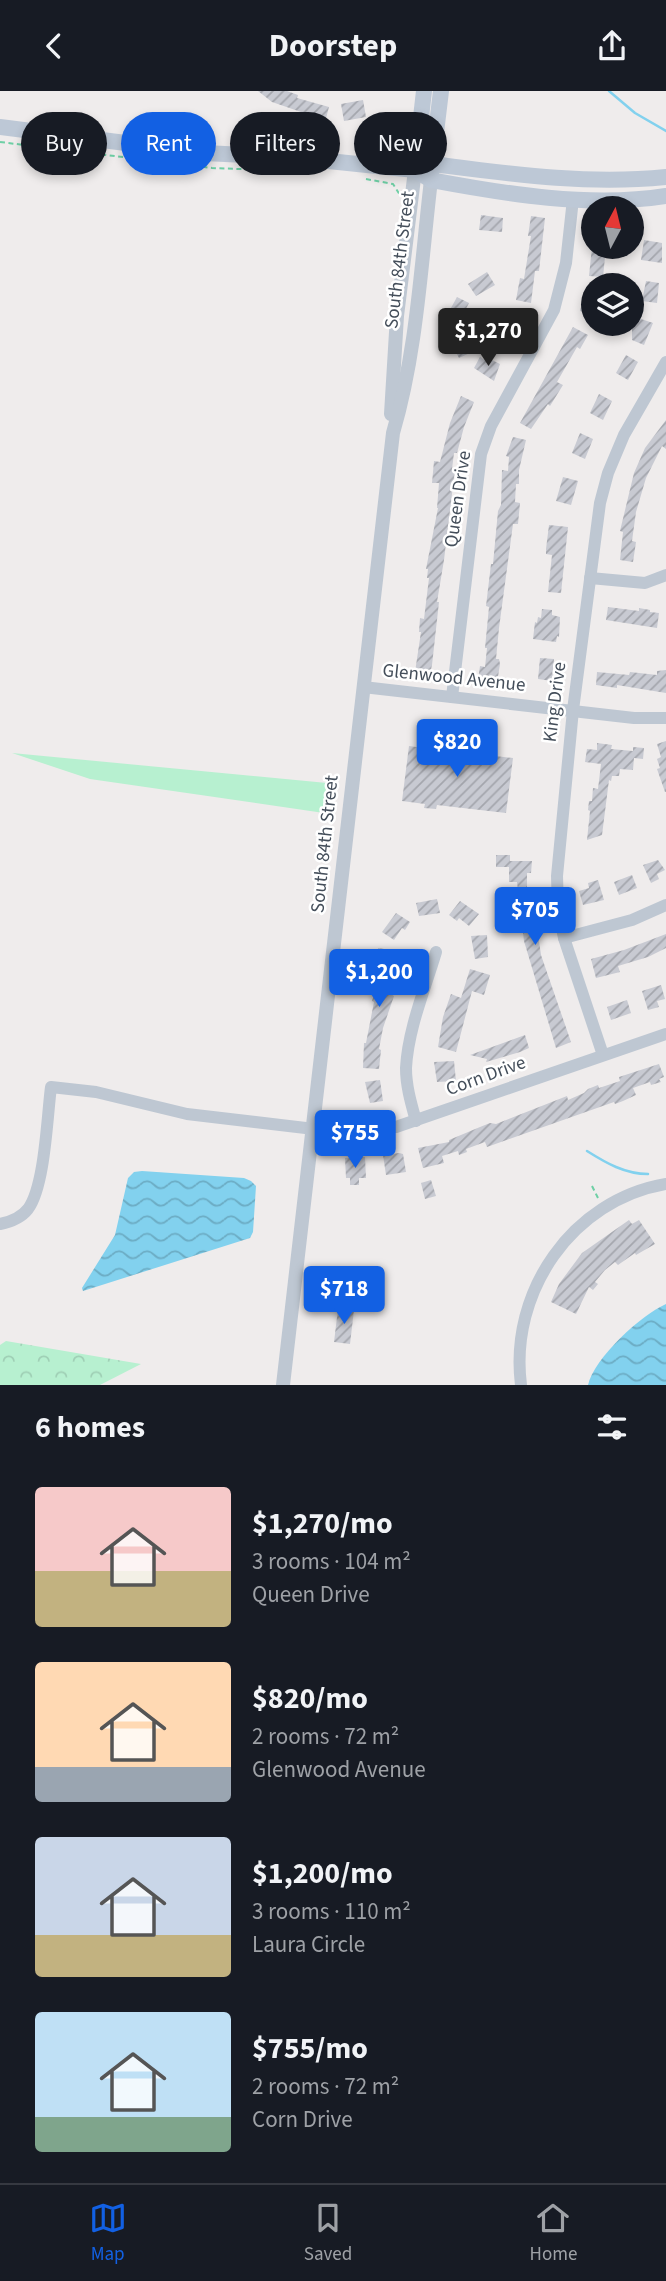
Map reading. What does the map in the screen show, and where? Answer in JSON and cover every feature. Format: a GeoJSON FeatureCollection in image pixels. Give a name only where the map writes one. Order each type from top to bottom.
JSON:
{"type":"FeatureCollection","features":[{"type":"Feature","properties":{"kind":"main road","name":"South 84th Street"},"geometry":{"type":"LineString","coordinates":[[422,112],[424,91]]}},
{"type":"Feature","properties":{"kind":"main road","name":"South 84th Street"},"geometry":{"type":"LineString","coordinates":[[438,112],[440,91]]}},
{"type":"Feature","properties":{"kind":"main road"},"geometry":{"type":"LineString","coordinates":[[0,127],[204,153],[290,157],[354,164]]}},
{"type":"Feature","properties":{"kind":"main road"},"geometry":{"type":"LineString","coordinates":[[447,173],[578,181],[632,181],[666,177]]}},
{"type":"Feature","properties":{"kind":"main road"},"geometry":{"type":"LineString","coordinates":[[447,175],[573,199],[610,200],[666,196]]}},
{"type":"Feature","properties":{"kind":"street","name":"South 84th Street"},"geometry":{"type":"LineString","coordinates":[[394,433],[391,414],[397,316],[414,175]]}},
{"type":"Feature","properties":{"kind":"street","name":"South 84th Street"},"geometry":{"type":"LineString","coordinates":[[283,1385],[394,433],[415,325],[432,175]]}},
{"type":"Feature","properties":{"kind":"street","name":"Queen Drive"},"geometry":{"type":"LineString","coordinates":[[452,697],[481,454],[491,426],[554,310],[562,286],[573,199]]}},
{"type":"Feature","properties":{"kind":"street"},"geometry":{"type":"LineString","coordinates":[[496,324],[534,345]]}},
{"type":"Feature","properties":{"kind":"street","name":"King Drive"},"geometry":{"type":"LineString","coordinates":[[603,1055],[564,938],[558,909],[557,877],[573,710],[600,503],[608,473],[624,435],[666,362]]}},
{"type":"Feature","properties":{"kind":"street"},"geometry":{"type":"LineString","coordinates":[[590,578],[645,583],[666,576]]}},
{"type":"Feature","properties":{"kind":"street","name":"Glenwood Avenue"},"geometry":{"type":"LineString","coordinates":[[363,687],[634,718],[666,718]]}},
{"type":"Feature","properties":{"kind":"street"},"geometry":{"type":"LineString","coordinates":[[564,938],[632,920],[666,905]]}},
{"type":"Feature","properties":{"kind":"street"},"geometry":{"type":"LineString","coordinates":[[416,1121],[408,1091],[410,1041],[436,953]]}},
{"type":"Feature","properties":{"kind":"street","name":"Corn Drive"},"geometry":{"type":"LineString","coordinates":[[0,1224],[17,1219],[27,1211],[34,1199],[39,1181],[51,1087],[96,1092],[187,1114],[314,1129],[396,1127],[666,1034]]}},
{"type":"Feature","properties":{"kind":"street"},"geometry":{"type":"LineString","coordinates":[[521,1385],[519,1347],[523,1322],[536,1284],[549,1262],[579,1226],[607,1205],[666,1184]]}},
{"type":"Feature","properties":{"kind":"green space"},"geometry":{"type":"Polygon","coordinates":[[[12,753],[327,783],[324,813],[90,779],[12,753]]]}},
{"type":"Feature","properties":{"kind":"green space"},"geometry":{"type":"Polygon","coordinates":[[[6,1341],[141,1364],[100,1385],[0,1385],[0,1345],[6,1341]]]}},
{"type":"Feature","properties":{"kind":"water"},"geometry":{"type":"Polygon","coordinates":[[[134,1172],[244,1178],[251,1181],[256,1186],[253,1232],[250,1238],[83,1291],[82,1288],[115,1235],[128,1178],[134,1172]]]}},
{"type":"Feature","properties":{"kind":"water"},"geometry":{"type":"Polygon","coordinates":[[[666,1304],[666,1385],[588,1385],[592,1374],[609,1350],[644,1317],[666,1304]]]}},
{"type":"Feature","properties":{"kind":"building"},"geometry":{"type":"Polygon","coordinates":[[[258,91],[287,91],[298,95],[297,98],[329,107],[328,112],[301,112],[272,102],[258,91]]]}},
{"type":"Feature","properties":{"kind":"building"},"geometry":{"type":"Polygon","coordinates":[[[363,100],[365,112],[354,112],[354,119],[344,121],[341,104],[363,100]]]}},
{"type":"Feature","properties":{"kind":"building"},"geometry":{"type":"Polygon","coordinates":[[[481,215],[503,218],[502,232],[479,230],[481,215]]]}},
{"type":"Feature","properties":{"kind":"building"},"geometry":{"type":"Polygon","coordinates":[[[531,216],[545,218],[539,271],[535,271],[531,303],[516,300],[520,278],[524,279],[531,236],[528,236],[531,216]]]}},
{"type":"Feature","properties":{"kind":"building"},"geometry":{"type":"Polygon","coordinates":[[[644,240],[662,243],[662,263],[641,260],[644,259],[644,240]]]}},
{"type":"Feature","properties":{"kind":"building"},"geometry":{"type":"Polygon","coordinates":[[[591,259],[605,259],[603,273],[589,273],[591,259]]]}},
{"type":"Feature","properties":{"kind":"building"},"geometry":{"type":"Polygon","coordinates":[[[487,272],[495,285],[476,296],[468,284],[487,272]]]}},
{"type":"Feature","properties":{"kind":"building"},"geometry":{"type":"Polygon","coordinates":[[[646,281],[659,283],[657,303],[644,301],[646,281]]]}},
{"type":"Feature","properties":{"kind":"building"},"geometry":{"type":"Polygon","coordinates":[[[457,297],[469,303],[458,324],[446,317],[457,297]]]}},
{"type":"Feature","properties":{"kind":"building"},"geometry":{"type":"Polygon","coordinates":[[[644,320],[653,323],[644,345],[632,340],[632,336],[644,336],[644,320]]]}},
{"type":"Feature","properties":{"kind":"building"},"geometry":{"type":"Polygon","coordinates":[[[573,327],[581,331],[581,336],[587,336],[580,349],[577,347],[557,382],[563,385],[550,406],[548,404],[531,429],[520,423],[573,327]]]}},
{"type":"Feature","properties":{"kind":"building"},"geometry":{"type":"Polygon","coordinates":[[[461,332],[472,352],[459,358],[449,339],[461,332]]]}},
{"type":"Feature","properties":{"kind":"building"},"geometry":{"type":"Polygon","coordinates":[[[626,355],[638,362],[628,380],[616,373],[626,355]]]}},
{"type":"Feature","properties":{"kind":"building"},"geometry":{"type":"Polygon","coordinates":[[[480,357],[500,364],[494,381],[474,368],[480,357]]]}},
{"type":"Feature","properties":{"kind":"building"},"geometry":{"type":"Polygon","coordinates":[[[599,394],[612,401],[603,420],[590,413],[599,394]]]}},
{"type":"Feature","properties":{"kind":"building"},"geometry":{"type":"Polygon","coordinates":[[[461,396],[474,402],[457,453],[454,453],[452,469],[455,469],[437,602],[432,665],[430,674],[415,672],[421,632],[420,618],[424,619],[429,578],[426,569],[438,508],[439,483],[432,483],[434,461],[440,462],[450,423],[461,396]]]}},
{"type":"Feature","properties":{"kind":"building"},"geometry":{"type":"Polygon","coordinates":[[[666,420],[666,449],[662,446],[646,478],[636,512],[632,541],[636,542],[633,562],[620,560],[623,532],[620,531],[634,473],[645,448],[666,420]]]}},
{"type":"Feature","properties":{"kind":"building"},"geometry":{"type":"Polygon","coordinates":[[[580,433],[593,439],[585,459],[572,453],[580,433]]]}},
{"type":"Feature","properties":{"kind":"building"},"geometry":{"type":"Polygon","coordinates":[[[513,437],[526,440],[519,470],[519,484],[516,484],[515,502],[520,503],[518,524],[513,524],[499,628],[496,659],[499,659],[500,664],[497,683],[478,680],[480,666],[485,667],[489,607],[486,606],[501,505],[502,470],[508,471],[509,457],[506,456],[513,437]]]}},
{"type":"Feature","properties":{"kind":"building"},"geometry":{"type":"Polygon","coordinates":[[[563,477],[578,481],[571,505],[556,501],[563,477]]]}},
{"type":"Feature","properties":{"kind":"building"},"geometry":{"type":"Polygon","coordinates":[[[549,525],[568,527],[561,593],[548,592],[552,555],[546,554],[549,525]]]}},
{"type":"Feature","properties":{"kind":"building"},"geometry":{"type":"Polygon","coordinates":[[[608,607],[639,611],[639,608],[659,613],[657,628],[606,620],[608,607]]]}},
{"type":"Feature","properties":{"kind":"building"},"geometry":{"type":"Polygon","coordinates":[[[542,609],[552,610],[552,615],[560,617],[559,637],[557,636],[556,642],[533,639],[535,622],[537,623],[538,617],[541,618],[542,609]]]}},
{"type":"Feature","properties":{"kind":"building"},"geometry":{"type":"Polygon","coordinates":[[[540,658],[554,659],[552,681],[538,679],[540,658]]]}},
{"type":"Feature","properties":{"kind":"building"},"geometry":{"type":"Polygon","coordinates":[[[666,670],[666,693],[617,685],[617,688],[596,685],[597,672],[657,675],[657,671],[666,670]]]}},
{"type":"Feature","properties":{"kind":"building"},"geometry":{"type":"Polygon","coordinates":[[[666,741],[665,792],[657,769],[660,768],[657,759],[661,757],[657,744],[666,741]]]}},
{"type":"Feature","properties":{"kind":"building"},"geometry":{"type":"Polygon","coordinates":[[[432,743],[444,745],[444,750],[513,758],[506,813],[437,805],[436,809],[424,808],[425,804],[402,801],[409,746],[431,749],[432,743]]]}},
{"type":"Feature","properties":{"kind":"building"},"geometry":{"type":"Polygon","coordinates":[[[597,743],[612,745],[611,749],[633,751],[633,747],[644,748],[643,759],[634,758],[633,770],[620,769],[619,776],[612,776],[611,781],[609,780],[602,835],[587,840],[589,801],[592,801],[593,788],[598,789],[601,764],[585,762],[587,749],[597,750],[597,743]]]}},
{"type":"Feature","properties":{"kind":"building"},"geometry":{"type":"Polygon","coordinates":[[[496,855],[510,855],[510,861],[532,861],[531,873],[527,873],[527,893],[532,893],[541,955],[571,1042],[556,1048],[524,941],[517,882],[509,882],[509,867],[496,867],[496,855]]]}},
{"type":"Feature","properties":{"kind":"building"},"geometry":{"type":"Polygon","coordinates":[[[658,860],[665,870],[657,874],[659,879],[651,883],[643,865],[658,860]]]}},
{"type":"Feature","properties":{"kind":"building"},"geometry":{"type":"Polygon","coordinates":[[[632,875],[637,888],[619,895],[614,882],[632,875]]]}},
{"type":"Feature","properties":{"kind":"building"},"geometry":{"type":"Polygon","coordinates":[[[598,880],[604,900],[583,905],[579,891],[589,888],[588,883],[598,880]]]}},
{"type":"Feature","properties":{"kind":"building"},"geometry":{"type":"Polygon","coordinates":[[[437,899],[440,913],[419,916],[416,903],[437,899]]]}},
{"type":"Feature","properties":{"kind":"building"},"geometry":{"type":"Polygon","coordinates":[[[460,901],[479,914],[469,926],[459,918],[457,921],[449,915],[460,901]]]}},
{"type":"Feature","properties":{"kind":"building"},"geometry":{"type":"Polygon","coordinates":[[[396,913],[410,922],[394,940],[382,932],[396,913]]]}},
{"type":"Feature","properties":{"kind":"building"},"geometry":{"type":"Polygon","coordinates":[[[666,934],[666,948],[648,957],[618,966],[620,972],[596,978],[591,959],[666,934]]]}},
{"type":"Feature","properties":{"kind":"building"},"geometry":{"type":"Polygon","coordinates":[[[487,935],[488,957],[475,959],[471,936],[487,935]]]}},
{"type":"Feature","properties":{"kind":"building"},"geometry":{"type":"Polygon","coordinates":[[[378,948],[397,951],[387,985],[392,986],[389,993],[394,996],[383,1028],[379,1069],[363,1068],[364,1043],[381,971],[376,971],[378,948]]]}},
{"type":"Feature","properties":{"kind":"building"},"geometry":{"type":"Polygon","coordinates":[[[470,969],[490,975],[484,995],[472,991],[456,1052],[438,1047],[443,1017],[451,994],[461,998],[470,969]]]}},
{"type":"Feature","properties":{"kind":"building"},"geometry":{"type":"Polygon","coordinates":[[[661,985],[665,999],[657,1001],[659,1007],[648,1010],[642,991],[661,985]]]}},
{"type":"Feature","properties":{"kind":"building"},"geometry":{"type":"Polygon","coordinates":[[[627,1000],[631,1013],[611,1020],[607,1007],[627,1000]]]}},
{"type":"Feature","properties":{"kind":"building"},"geometry":{"type":"Polygon","coordinates":[[[525,1035],[529,1048],[520,1052],[486,1062],[487,1059],[470,1055],[525,1035]]]}},
{"type":"Feature","properties":{"kind":"building"},"geometry":{"type":"Polygon","coordinates":[[[454,1061],[456,1081],[437,1082],[434,1062],[454,1061]]]}},
{"type":"Feature","properties":{"kind":"building"},"geometry":{"type":"Polygon","coordinates":[[[659,1064],[664,1077],[659,1079],[661,1082],[651,1085],[650,1082],[633,1088],[636,1095],[623,1101],[487,1147],[485,1142],[466,1149],[467,1152],[459,1155],[458,1151],[442,1156],[444,1163],[423,1168],[418,1148],[449,1142],[490,1123],[496,1124],[567,1096],[568,1100],[598,1085],[599,1088],[620,1081],[619,1077],[659,1064]]]}},
{"type":"Feature","properties":{"kind":"building"},"geometry":{"type":"Polygon","coordinates":[[[380,1080],[383,1101],[370,1103],[365,1082],[380,1080]]]}},
{"type":"Feature","properties":{"kind":"building"},"geometry":{"type":"Polygon","coordinates":[[[403,1154],[406,1172],[386,1175],[383,1155],[403,1154]]]}},
{"type":"Feature","properties":{"kind":"building"},"geometry":{"type":"Polygon","coordinates":[[[365,1157],[366,1178],[359,1178],[359,1185],[350,1185],[350,1178],[346,1178],[345,1158],[365,1157]]]}},
{"type":"Feature","properties":{"kind":"building"},"geometry":{"type":"Polygon","coordinates":[[[431,1180],[436,1196],[425,1199],[421,1183],[431,1180]]]}},
{"type":"Feature","properties":{"kind":"building"},"geometry":{"type":"Polygon","coordinates":[[[629,1220],[632,1224],[639,1220],[655,1244],[618,1265],[615,1262],[605,1270],[595,1282],[598,1284],[593,1290],[589,1287],[576,1314],[551,1302],[559,1284],[582,1253],[629,1220]]]}},
{"type":"Feature","properties":{"kind":"building"},"geometry":{"type":"Polygon","coordinates":[[[338,1309],[354,1310],[350,1344],[334,1342],[338,1309]]]}},
{"type":"Feature","properties":{"kind":"waterway"},"geometry":{"type":"LineString","coordinates":[[609,91],[635,113],[666,131]]}},
{"type":"Feature","properties":{"kind":"waterway"},"geometry":{"type":"LineString","coordinates":[[587,1151],[624,1170],[648,1174]]}}]}
